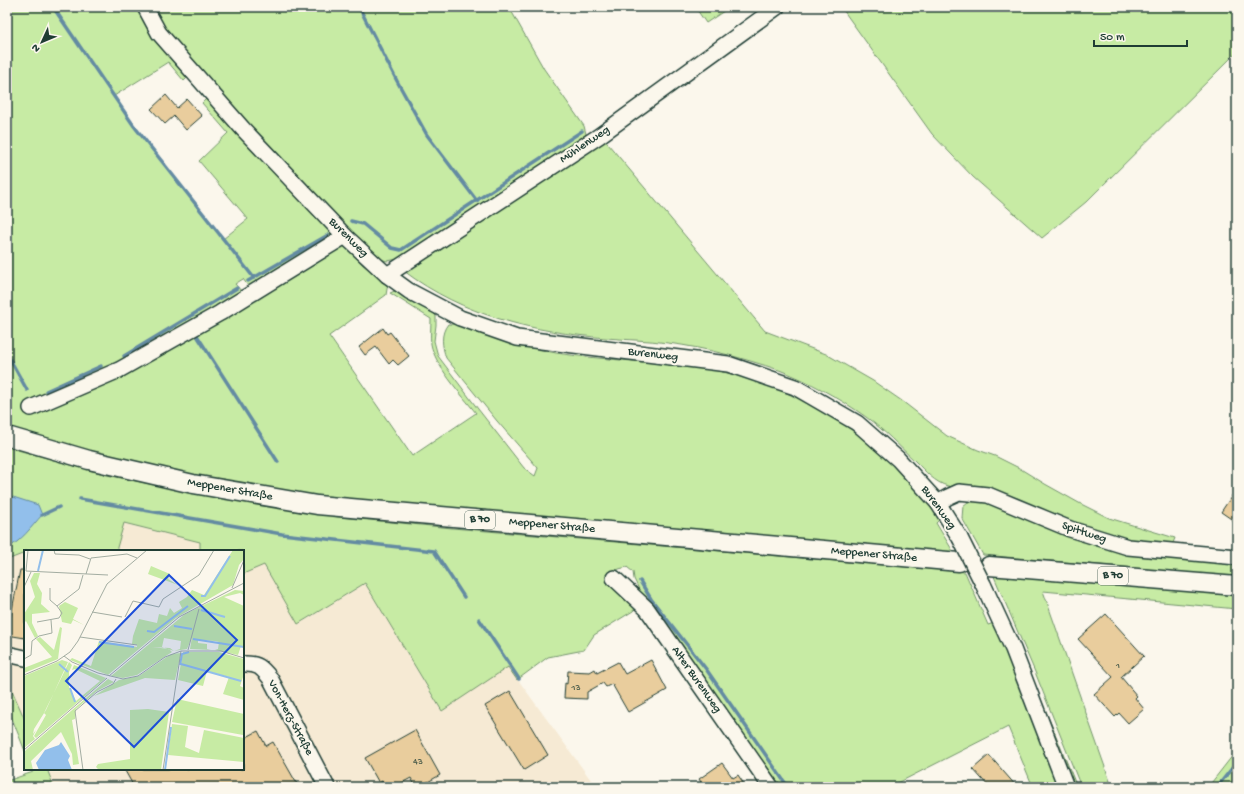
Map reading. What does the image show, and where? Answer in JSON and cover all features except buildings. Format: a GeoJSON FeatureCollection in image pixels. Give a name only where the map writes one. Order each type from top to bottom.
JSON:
{"type":"FeatureCollection","features":[{"type":"Feature","properties":{"kind":"main road","name":"Meppener Straße"},"geometry":{"type":"LineString","coordinates":[[7,436],[90,460],[193,484],[317,505],[959,562]]}},
{"type":"Feature","properties":{"kind":"main road","name":"B 70"},"geometry":{"type":"LineString","coordinates":[[989,566],[1237,586]]}},
{"type":"Feature","properties":{"kind":"street","name":"Burenweg"},"geometry":{"type":"LineString","coordinates":[[145,7],[159,33],[243,129],[346,236],[387,275],[409,291],[460,318],[517,338],[728,364],[795,387],[857,423],[898,459],[938,503],[960,538],[1013,649],[1066,787]]}},
{"type":"Feature","properties":{"kind":"street","name":"Mühlenweg"},"geometry":{"type":"LineString","coordinates":[[387,275],[599,136],[777,7]]}},
{"type":"Feature","properties":{"kind":"street"},"geometry":{"type":"LineString","coordinates":[[31,408],[119,370],[220,312],[346,236]]}},
{"type":"Feature","properties":{"kind":"street","name":"Spittweg"},"geometry":{"type":"LineString","coordinates":[[938,503],[959,492],[988,495],[1070,529],[1128,547],[1237,557]]}},
{"type":"Feature","properties":{"kind":"street","name":"Alter Burenweg"},"geometry":{"type":"LineString","coordinates":[[614,578],[647,609],[772,787]]}},
{"type":"Feature","properties":{"kind":"street"},"geometry":{"type":"LineString","coordinates":[[7,654],[24,658]]}},
{"type":"Feature","properties":{"kind":"street","name":"Von-Herz-Straße"},"geometry":{"type":"LineString","coordinates":[[244,664],[251,663],[261,667],[270,678],[327,787]]}},
{"type":"Feature","properties":{"kind":"shaded area"},"geometry":{"type":"Polygon","coordinates":[[[123,523],[200,542],[200,550],[116,550],[123,523]]]}},
{"type":"Feature","properties":{"kind":"shaded area"},"geometry":{"type":"Polygon","coordinates":[[[24,553],[24,718],[7,679],[7,560],[24,553]]]}},
{"type":"Feature","properties":{"kind":"shaded area"},"geometry":{"type":"Polygon","coordinates":[[[264,565],[299,624],[365,583],[442,711],[508,666],[596,787],[54,787],[47,770],[244,770],[244,574],[264,565]]]}},
{"type":"Feature","properties":{"kind":"green space"},"geometry":{"type":"Polygon","coordinates":[[[7,7],[137,7],[154,35],[188,77],[184,81],[168,62],[114,96],[134,126],[223,239],[248,219],[199,161],[228,133],[202,103],[207,98],[330,231],[332,237],[254,287],[248,286],[243,279],[235,284],[243,293],[211,313],[28,411],[339,245],[346,247],[363,265],[388,283],[386,295],[329,336],[412,456],[476,413],[443,371],[438,362],[431,344],[431,319],[390,293],[397,290],[431,311],[436,316],[434,341],[438,356],[524,468],[535,476],[538,468],[497,421],[446,358],[442,340],[445,328],[448,324],[465,326],[492,336],[540,350],[556,353],[713,370],[762,383],[786,393],[810,404],[832,417],[874,447],[893,464],[918,491],[940,519],[936,523],[954,553],[308,496],[195,477],[81,450],[7,427],[7,7]]]}},
{"type":"Feature","properties":{"kind":"green space"},"geometry":{"type":"Polygon","coordinates":[[[151,7],[509,7],[544,69],[584,126],[586,134],[581,139],[398,259],[387,261],[377,258],[336,221],[170,38],[151,7]]]}},
{"type":"Feature","properties":{"kind":"green space"},"geometry":{"type":"Polygon","coordinates":[[[695,7],[730,7],[706,23],[695,7]]]}},
{"type":"Feature","properties":{"kind":"green space"},"geometry":{"type":"Polygon","coordinates":[[[841,7],[1237,7],[1237,52],[1086,202],[1042,238],[973,177],[932,134],[841,7]]]}},
{"type":"Feature","properties":{"kind":"green space"},"geometry":{"type":"Polygon","coordinates":[[[603,138],[765,331],[826,354],[873,381],[902,401],[947,436],[995,456],[1019,468],[1079,503],[1109,518],[1175,538],[1173,543],[1165,544],[1129,541],[963,487],[951,487],[943,484],[930,476],[873,422],[846,403],[824,390],[779,370],[752,361],[682,345],[579,335],[526,326],[500,319],[450,300],[427,287],[404,271],[603,138]]]}},
{"type":"Feature","properties":{"kind":"green space"},"geometry":{"type":"Polygon","coordinates":[[[7,447],[107,475],[218,498],[338,517],[965,572],[988,625],[994,623],[1060,787],[1033,787],[1008,727],[890,787],[780,787],[689,655],[645,602],[634,579],[633,572],[627,567],[619,569],[606,577],[605,582],[637,606],[633,611],[594,635],[584,650],[548,657],[517,680],[508,667],[442,711],[365,583],[298,624],[264,565],[244,574],[244,550],[200,550],[200,542],[124,523],[116,550],[24,550],[24,553],[7,560],[7,447]]]}},
{"type":"Feature","properties":{"kind":"green space"},"geometry":{"type":"Polygon","coordinates":[[[980,501],[999,506],[1041,523],[1237,562],[1237,577],[983,555],[962,518],[963,506],[968,502],[980,501]]]}},
{"type":"Feature","properties":{"kind":"green space"},"geometry":{"type":"Polygon","coordinates":[[[993,574],[1237,596],[1237,609],[1043,591],[1112,787],[1081,787],[1035,672],[993,574]]]}},
{"type":"Feature","properties":{"kind":"green space"},"geometry":{"type":"Polygon","coordinates":[[[1013,631],[1077,787],[1073,787],[1011,632],[1013,631]]]}},
{"type":"Feature","properties":{"kind":"green space"},"geometry":{"type":"Polygon","coordinates":[[[7,679],[24,718],[24,748],[7,706],[7,679]]]}},
{"type":"Feature","properties":{"kind":"green space"},"geometry":{"type":"Polygon","coordinates":[[[1237,750],[1237,787],[1208,787],[1237,750]]]}},
{"type":"Feature","properties":{"kind":"green space"},"geometry":{"type":"Polygon","coordinates":[[[32,770],[47,770],[54,787],[7,787],[7,781],[33,772],[32,770]]]}},
{"type":"Feature","properties":{"kind":"water"},"geometry":{"type":"Polygon","coordinates":[[[7,495],[38,505],[42,515],[22,538],[7,548],[7,495]]]}},
{"type":"Feature","properties":{"kind":"waterway"},"geometry":{"type":"LineString","coordinates":[[53,7],[134,126],[254,278]]}},
{"type":"Feature","properties":{"kind":"waterway"},"geometry":{"type":"LineString","coordinates":[[359,7],[427,135],[477,201]]}},
{"type":"Feature","properties":{"kind":"waterway"},"geometry":{"type":"LineString","coordinates":[[351,221],[363,224],[392,248],[401,250],[582,131]]}},
{"type":"Feature","properties":{"kind":"waterway"},"geometry":{"type":"LineString","coordinates":[[248,281],[328,235]]}},
{"type":"Feature","properties":{"kind":"waterway"},"geometry":{"type":"LineString","coordinates":[[124,356],[237,288]]}},
{"type":"Feature","properties":{"kind":"waterway"},"geometry":{"type":"LineString","coordinates":[[196,334],[278,462]]}},
{"type":"Feature","properties":{"kind":"waterway"},"geometry":{"type":"LineString","coordinates":[[7,354],[27,390]]}},
{"type":"Feature","properties":{"kind":"waterway"},"geometry":{"type":"LineString","coordinates":[[46,391],[101,366]]}},
{"type":"Feature","properties":{"kind":"waterway"},"geometry":{"type":"LineString","coordinates":[[80,499],[282,534],[434,551],[464,597]]}},
{"type":"Feature","properties":{"kind":"waterway"},"geometry":{"type":"LineString","coordinates":[[42,515],[59,507]]}},
{"type":"Feature","properties":{"kind":"waterway"},"geometry":{"type":"LineString","coordinates":[[640,581],[651,599],[706,669],[788,787]]}},
{"type":"Feature","properties":{"kind":"waterway"},"geometry":{"type":"LineString","coordinates":[[479,619],[519,679]]}},
{"type":"Feature","properties":{"kind":"waterway"},"geometry":{"type":"LineString","coordinates":[[1217,787],[1237,762]]}}]}
